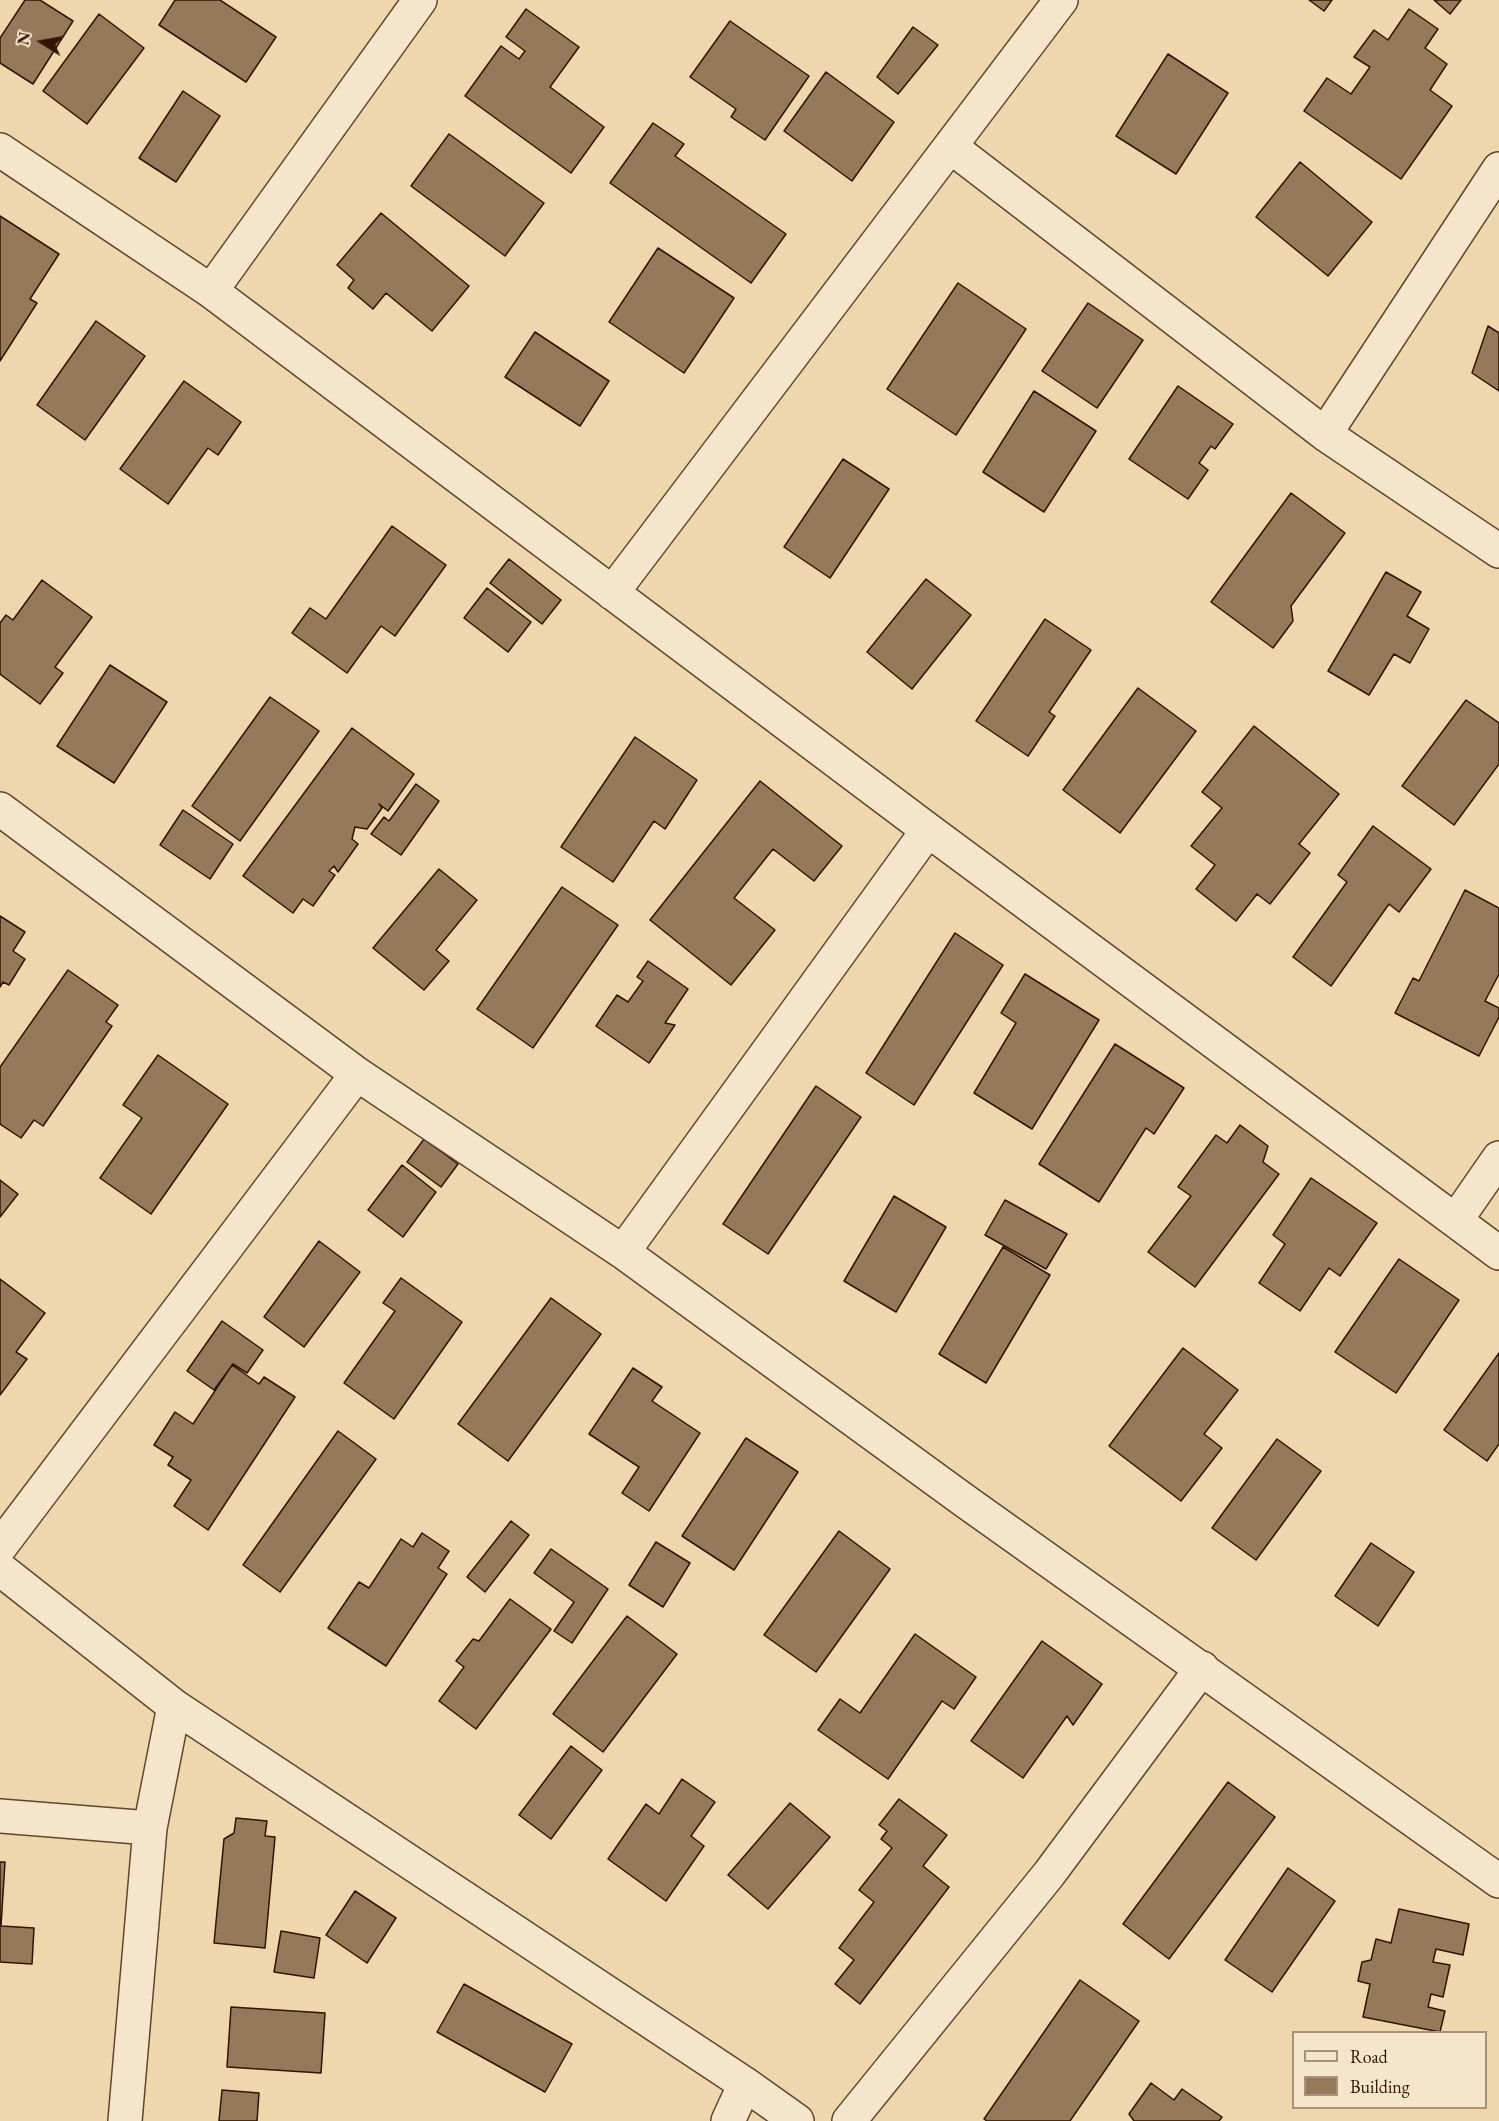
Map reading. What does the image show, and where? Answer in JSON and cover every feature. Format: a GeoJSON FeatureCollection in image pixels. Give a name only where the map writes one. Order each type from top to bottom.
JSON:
{"type":"FeatureCollection","features":[{"type":"Feature","properties":{"kind":"street"},"geometry":{"type":"LineString","coordinates":[[211,291],[420,0]]}},
{"type":"Feature","properties":{"kind":"street"},"geometry":{"type":"LineString","coordinates":[[612,593],[1061,0]]}},
{"type":"Feature","properties":{"kind":"street"},"geometry":{"type":"LineString","coordinates":[[951,147],[1325,434],[1499,551]]}},
{"type":"Feature","properties":{"kind":"street"},"geometry":{"type":"LineString","coordinates":[[0,150],[211,291],[928,830],[1499,1253]]}},
{"type":"Feature","properties":{"kind":"street"},"geometry":{"type":"LineString","coordinates":[[1325,434],[1499,169]]}},
{"type":"Feature","properties":{"kind":"street"},"geometry":{"type":"LineString","coordinates":[[0,809],[357,1074],[623,1252],[965,1501],[1499,1881]]}},
{"type":"Feature","properties":{"kind":"street"},"geometry":{"type":"LineString","coordinates":[[623,1252],[928,830]]}},
{"type":"Feature","properties":{"kind":"street"},"geometry":{"type":"LineString","coordinates":[[0,1547],[357,1074]]}},
{"type":"Feature","properties":{"kind":"street"},"geometry":{"type":"LineString","coordinates":[[1456,1220],[1499,1158]]}},
{"type":"Feature","properties":{"kind":"street"},"geometry":{"type":"LineString","coordinates":[[0,1569],[174,1706],[745,2084],[797,2121]]}},
{"type":"Feature","properties":{"kind":"street"},"geometry":{"type":"LineString","coordinates":[[849,2121],[1048,1874],[1202,1668]]}},
{"type":"Feature","properties":{"kind":"street"},"geometry":{"type":"LineString","coordinates":[[125,2121],[150,1828],[174,1706]]}},
{"type":"Feature","properties":{"kind":"street"},"geometry":{"type":"LineString","coordinates":[[0,1816],[150,1828]]}},
{"type":"Feature","properties":{"kind":"street"},"geometry":{"type":"LineString","coordinates":[[728,2121],[745,2084]]}},
{"type":"Feature","properties":{"kind":"building"},"geometry":{"type":"Polygon","coordinates":[[[25,0],[40,0],[73,21],[33,84],[0,63],[0,38],[25,0]]]}},
{"type":"Feature","properties":{"kind":"building"},"geometry":{"type":"Polygon","coordinates":[[[175,0],[220,0],[276,37],[246,82],[159,25],[175,0]]]}},
{"type":"Feature","properties":{"kind":"building"},"geometry":{"type":"Polygon","coordinates":[[[1309,0],[1332,0],[1324,11],[1309,0]]]}},
{"type":"Feature","properties":{"kind":"building"},"geometry":{"type":"Polygon","coordinates":[[[1434,0],[1461,0],[1450,14],[1434,0]]]}},
{"type":"Feature","properties":{"kind":"building"},"geometry":{"type":"Polygon","coordinates":[[[526,9],[579,47],[550,87],[604,127],[571,173],[465,96],[501,46],[519,59],[525,51],[506,37],[526,9]]]}},
{"type":"Feature","properties":{"kind":"building"},"geometry":{"type":"Polygon","coordinates":[[[1409,9],[1438,29],[1425,48],[1447,64],[1430,90],[1452,106],[1401,179],[1304,111],[1327,78],[1351,94],[1370,67],[1354,57],[1374,30],[1388,40],[1409,9]]]}},
{"type":"Feature","properties":{"kind":"building"},"geometry":{"type":"Polygon","coordinates":[[[99,14],[144,48],[87,124],[43,91],[99,14]]]}},
{"type":"Feature","properties":{"kind":"building"},"geometry":{"type":"Polygon","coordinates":[[[730,21],[809,76],[765,140],[731,117],[736,109],[690,77],[730,21]]]}},
{"type":"Feature","properties":{"kind":"building"},"geometry":{"type":"Polygon","coordinates":[[[913,27],[938,45],[898,94],[877,77],[913,27]]]}},
{"type":"Feature","properties":{"kind":"building"},"geometry":{"type":"Polygon","coordinates":[[[1168,54],[1228,93],[1176,174],[1116,136],[1168,54]]]}},
{"type":"Feature","properties":{"kind":"building"},"geometry":{"type":"Polygon","coordinates":[[[826,72],[894,122],[852,181],[784,131],[826,72]]]}},
{"type":"Feature","properties":{"kind":"building"},"geometry":{"type":"Polygon","coordinates":[[[183,91],[220,116],[176,182],[139,158],[183,91]]]}},
{"type":"Feature","properties":{"kind":"building"},"geometry":{"type":"Polygon","coordinates":[[[653,123],[684,144],[675,156],[786,234],[751,283],[610,183],[653,123]]]}},
{"type":"Feature","properties":{"kind":"building"},"geometry":{"type":"Polygon","coordinates":[[[449,134],[544,203],[505,256],[411,186],[449,134]]]}},
{"type":"Feature","properties":{"kind":"building"},"geometry":{"type":"Polygon","coordinates":[[[1300,162],[1372,222],[1328,276],[1256,217],[1300,162]]]}},
{"type":"Feature","properties":{"kind":"building"},"geometry":{"type":"Polygon","coordinates":[[[381,213],[469,286],[432,331],[386,293],[373,309],[348,288],[354,280],[337,265],[381,213]]]}},
{"type":"Feature","properties":{"kind":"building"},"geometry":{"type":"Polygon","coordinates":[[[0,216],[59,254],[30,299],[37,303],[0,361],[0,216]]]}},
{"type":"Feature","properties":{"kind":"building"},"geometry":{"type":"Polygon","coordinates":[[[658,248],[734,298],[684,373],[609,322],[658,248]]]}},
{"type":"Feature","properties":{"kind":"building"},"geometry":{"type":"Polygon","coordinates":[[[958,283],[1026,329],[956,435],[887,389],[958,283]]]}},
{"type":"Feature","properties":{"kind":"building"},"geometry":{"type":"Polygon","coordinates":[[[1088,303],[1143,340],[1097,408],[1042,371],[1088,303]]]}},
{"type":"Feature","properties":{"kind":"building"},"geometry":{"type":"Polygon","coordinates":[[[96,321],[145,356],[85,440],[37,405],[96,321]]]}},
{"type":"Feature","properties":{"kind":"building"},"geometry":{"type":"Polygon","coordinates":[[[1488,326],[1499,333],[1499,391],[1472,373],[1488,326]]]}},
{"type":"Feature","properties":{"kind":"building"},"geometry":{"type":"Polygon","coordinates":[[[535,332],[609,381],[580,426],[505,377],[535,332]]]}},
{"type":"Feature","properties":{"kind":"building"},"geometry":{"type":"Polygon","coordinates":[[[184,381],[241,422],[218,455],[208,448],[168,504],[120,469],[184,381]]]}},
{"type":"Feature","properties":{"kind":"building"},"geometry":{"type":"Polygon","coordinates":[[[1178,386],[1233,424],[1215,449],[1211,446],[1199,463],[1208,470],[1188,499],[1129,459],[1178,386]]]}},
{"type":"Feature","properties":{"kind":"building"},"geometry":{"type":"Polygon","coordinates":[[[1034,391],[1096,431],[1044,512],[983,472],[1034,391]]]}},
{"type":"Feature","properties":{"kind":"building"},"geometry":{"type":"Polygon","coordinates":[[[843,459],[889,489],[830,578],[784,547],[843,459]]]}},
{"type":"Feature","properties":{"kind":"building"},"geometry":{"type":"Polygon","coordinates":[[[1291,493],[1345,533],[1291,606],[1293,621],[1273,648],[1211,602],[1291,493]]]}},
{"type":"Feature","properties":{"kind":"building"},"geometry":{"type":"Polygon","coordinates":[[[392,526],[446,565],[395,636],[381,626],[347,673],[292,633],[310,608],[326,619],[392,526]]]}},
{"type":"Feature","properties":{"kind":"building"},"geometry":{"type":"Polygon","coordinates":[[[509,559],[561,600],[542,624],[490,583],[509,559]]]}},
{"type":"Feature","properties":{"kind":"building"},"geometry":{"type":"Polygon","coordinates":[[[1386,572],[1421,592],[1407,616],[1429,629],[1410,663],[1394,654],[1369,695],[1328,671],[1386,572]]]}},
{"type":"Feature","properties":{"kind":"building"},"geometry":{"type":"Polygon","coordinates":[[[926,579],[971,615],[912,689],[867,652],[926,579]]]}},
{"type":"Feature","properties":{"kind":"building"},"geometry":{"type":"Polygon","coordinates":[[[42,580],[92,617],[55,667],[63,673],[40,704],[0,674],[0,623],[6,615],[13,620],[42,580]]]}},
{"type":"Feature","properties":{"kind":"building"},"geometry":{"type":"Polygon","coordinates":[[[487,588],[531,622],[508,652],[464,618],[487,588]]]}},
{"type":"Feature","properties":{"kind":"building"},"geometry":{"type":"Polygon","coordinates":[[[1045,619],[1091,650],[1049,712],[1055,716],[1028,756],[976,721],[1045,619]]]}},
{"type":"Feature","properties":{"kind":"building"},"geometry":{"type":"Polygon","coordinates":[[[110,665],[167,702],[114,783],[57,746],[110,665]]]}},
{"type":"Feature","properties":{"kind":"building"},"geometry":{"type":"Polygon","coordinates":[[[1138,688],[1196,731],[1120,833],[1063,790],[1138,688]]]}},
{"type":"Feature","properties":{"kind":"building"},"geometry":{"type":"Polygon","coordinates":[[[270,697],[319,731],[240,841],[192,806],[270,697]]]}},
{"type":"Feature","properties":{"kind":"building"},"geometry":{"type":"Polygon","coordinates":[[[1466,700],[1499,723],[1499,764],[1454,825],[1402,786],[1466,700]]]}},
{"type":"Feature","properties":{"kind":"building"},"geometry":{"type":"Polygon","coordinates":[[[1254,726],[1339,794],[1299,844],[1310,853],[1270,904],[1257,894],[1236,921],[1196,889],[1215,865],[1191,846],[1222,808],[1202,792],[1254,726]]]}},
{"type":"Feature","properties":{"kind":"building"},"geometry":{"type":"Polygon","coordinates":[[[352,728],[414,774],[388,811],[379,804],[382,808],[367,829],[355,827],[352,839],[358,844],[338,872],[334,866],[329,871],[335,875],[313,906],[303,899],[293,913],[243,876],[352,728]]]}},
{"type":"Feature","properties":{"kind":"building"},"geometry":{"type":"Polygon","coordinates":[[[635,737],[697,780],[665,829],[654,821],[613,882],[561,847],[635,737]]]}},
{"type":"Feature","properties":{"kind":"building"},"geometry":{"type":"Polygon","coordinates":[[[760,781],[842,846],[814,881],[773,849],[734,898],[775,930],[731,985],[650,920],[760,781]]]}},
{"type":"Feature","properties":{"kind":"building"},"geometry":{"type":"Polygon","coordinates":[[[416,784],[439,801],[401,855],[371,834],[384,817],[389,821],[416,784]]]}},
{"type":"Feature","properties":{"kind":"building"},"geometry":{"type":"Polygon","coordinates":[[[183,810],[233,844],[210,879],[160,845],[183,810]]]}},
{"type":"Feature","properties":{"kind":"building"},"geometry":{"type":"Polygon","coordinates":[[[1373,826],[1431,869],[1399,912],[1389,904],[1331,986],[1293,957],[1347,882],[1338,875],[1373,826]]]}},
{"type":"Feature","properties":{"kind":"building"},"geometry":{"type":"Polygon","coordinates":[[[439,869],[477,900],[436,950],[449,961],[424,990],[373,948],[439,869]]]}},
{"type":"Feature","properties":{"kind":"building"},"geometry":{"type":"Polygon","coordinates":[[[562,887],[618,925],[533,1048],[477,1009],[562,887]]]}},
{"type":"Feature","properties":{"kind":"building"},"geometry":{"type":"Polygon","coordinates":[[[1465,890],[1499,908],[1499,974],[1485,1001],[1499,1008],[1499,1017],[1479,1056],[1395,1013],[1413,978],[1419,981],[1465,890]]]}},
{"type":"Feature","properties":{"kind":"building"},"geometry":{"type":"Polygon","coordinates":[[[0,916],[25,932],[13,951],[25,959],[9,985],[3,982],[0,987],[0,916]]]}},
{"type":"Feature","properties":{"kind":"building"},"geometry":{"type":"Polygon","coordinates":[[[955,933],[1003,965],[914,1105],[866,1073],[955,933]]]}},
{"type":"Feature","properties":{"kind":"building"},"geometry":{"type":"Polygon","coordinates":[[[648,961],[688,989],[665,1023],[675,1025],[649,1063],[596,1026],[617,995],[628,1002],[643,981],[637,977],[648,961]]]}},
{"type":"Feature","properties":{"kind":"building"},"geometry":{"type":"Polygon","coordinates":[[[68,970],[118,1005],[106,1022],[112,1026],[43,1126],[34,1120],[21,1138],[0,1124],[0,1067],[68,970]]]}},
{"type":"Feature","properties":{"kind":"building"},"geometry":{"type":"Polygon","coordinates":[[[1025,974],[1099,1020],[1032,1129],[974,1093],[1016,1023],[1001,1013],[1025,974]]]}},
{"type":"Feature","properties":{"kind":"building"},"geometry":{"type":"Polygon","coordinates":[[[1115,1044],[1184,1088],[1154,1134],[1146,1128],[1099,1202],[1039,1164],[1115,1044]]]}},
{"type":"Feature","properties":{"kind":"building"},"geometry":{"type":"Polygon","coordinates":[[[158,1055],[228,1104],[151,1214],[100,1178],[142,1118],[123,1105],[158,1055]]]}},
{"type":"Feature","properties":{"kind":"building"},"geometry":{"type":"Polygon","coordinates":[[[816,1086],[861,1117],[768,1254],[723,1224],[816,1086]]]}},
{"type":"Feature","properties":{"kind":"building"},"geometry":{"type":"Polygon","coordinates":[[[1240,1125],[1268,1146],[1263,1162],[1279,1174],[1195,1287],[1148,1252],[1191,1196],[1178,1187],[1216,1135],[1227,1143],[1240,1125]]]}},
{"type":"Feature","properties":{"kind":"building"},"geometry":{"type":"Polygon","coordinates":[[[424,1139],[458,1164],[441,1187],[407,1162],[424,1139]]]}},
{"type":"Feature","properties":{"kind":"building"},"geometry":{"type":"Polygon","coordinates":[[[402,1165],[436,1192],[403,1237],[368,1210],[402,1165]]]}},
{"type":"Feature","properties":{"kind":"building"},"geometry":{"type":"Polygon","coordinates":[[[1311,1178],[1377,1223],[1340,1276],[1329,1268],[1300,1311],[1259,1283],[1285,1244],[1273,1235],[1311,1178]]]}},
{"type":"Feature","properties":{"kind":"building"},"geometry":{"type":"Polygon","coordinates":[[[0,1180],[18,1194],[0,1217],[0,1180]]]}},
{"type":"Feature","properties":{"kind":"building"},"geometry":{"type":"Polygon","coordinates":[[[894,1196],[946,1227],[896,1312],[844,1281],[894,1196]]]}},
{"type":"Feature","properties":{"kind":"building"},"geometry":{"type":"Polygon","coordinates":[[[1005,1200],[1067,1234],[1046,1269],[985,1235],[1005,1200]]]}},
{"type":"Feature","properties":{"kind":"building"},"geometry":{"type":"Polygon","coordinates":[[[319,1241],[360,1272],[304,1347],[264,1317],[319,1241]]]}},
{"type":"Feature","properties":{"kind":"building"},"geometry":{"type":"Polygon","coordinates":[[[1003,1247],[1050,1275],[986,1383],[939,1354],[1003,1247]]]}},
{"type":"Feature","properties":{"kind":"building"},"geometry":{"type":"Polygon","coordinates":[[[1399,1259],[1459,1300],[1396,1393],[1335,1352],[1399,1259]]]}},
{"type":"Feature","properties":{"kind":"building"},"geometry":{"type":"Polygon","coordinates":[[[401,1278],[462,1322],[394,1419],[344,1383],[395,1311],[383,1303],[401,1278]]]}},
{"type":"Feature","properties":{"kind":"building"},"geometry":{"type":"Polygon","coordinates":[[[0,1279],[45,1313],[16,1352],[27,1359],[0,1395],[0,1279]]]}},
{"type":"Feature","properties":{"kind":"building"},"geometry":{"type":"Polygon","coordinates":[[[551,1298],[601,1334],[508,1461],[458,1424],[551,1298]]]}},
{"type":"Feature","properties":{"kind":"building"},"geometry":{"type":"Polygon","coordinates":[[[222,1321],[263,1350],[247,1373],[233,1364],[214,1390],[187,1371],[222,1321]]]}},
{"type":"Feature","properties":{"kind":"building"},"geometry":{"type":"Polygon","coordinates":[[[1183,1348],[1238,1390],[1204,1434],[1222,1448],[1181,1501],[1109,1446],[1183,1348]]]}},
{"type":"Feature","properties":{"kind":"building"},"geometry":{"type":"Polygon","coordinates":[[[1499,1353],[1499,1444],[1487,1461],[1444,1430],[1499,1353]]]}},
{"type":"Feature","properties":{"kind":"building"},"geometry":{"type":"Polygon","coordinates":[[[232,1365],[259,1384],[264,1377],[295,1397],[208,1530],[174,1506],[191,1480],[168,1465],[173,1457],[154,1445],[175,1412],[193,1424],[232,1365]]]}},
{"type":"Feature","properties":{"kind":"building"},"geometry":{"type":"Polygon","coordinates":[[[633,1368],[662,1387],[652,1401],[700,1433],[649,1511],[622,1493],[639,1467],[589,1434],[633,1368]]]}},
{"type":"Feature","properties":{"kind":"building"},"geometry":{"type":"Polygon","coordinates":[[[338,1431],[376,1459],[280,1592],[243,1565],[338,1431]]]}},
{"type":"Feature","properties":{"kind":"building"},"geometry":{"type":"Polygon","coordinates":[[[746,1438],[798,1472],[734,1570],[682,1536],[746,1438]]]}},
{"type":"Feature","properties":{"kind":"building"},"geometry":{"type":"Polygon","coordinates":[[[1277,1439],[1321,1471],[1256,1560],[1212,1528],[1277,1439]]]}},
{"type":"Feature","properties":{"kind":"building"},"geometry":{"type":"Polygon","coordinates":[[[511,1521],[529,1535],[485,1592],[467,1577],[511,1521]]]}},
{"type":"Feature","properties":{"kind":"building"},"geometry":{"type":"Polygon","coordinates":[[[839,1531],[890,1569],[816,1672],[764,1635],[839,1531]]]}},
{"type":"Feature","properties":{"kind":"building"},"geometry":{"type":"Polygon","coordinates":[[[422,1533],[449,1551],[438,1568],[447,1574],[386,1666],[328,1628],[359,1582],[369,1588],[401,1539],[413,1547],[422,1533]]]}},
{"type":"Feature","properties":{"kind":"building"},"geometry":{"type":"Polygon","coordinates":[[[656,1542],[690,1563],[663,1607],[629,1585],[656,1542]]]}},
{"type":"Feature","properties":{"kind":"building"},"geometry":{"type":"Polygon","coordinates":[[[1371,1543],[1414,1572],[1378,1626],[1335,1596],[1371,1543]]]}},
{"type":"Feature","properties":{"kind":"building"},"geometry":{"type":"Polygon","coordinates":[[[551,1549],[608,1589],[572,1643],[554,1631],[574,1602],[534,1573],[551,1549]]]}},
{"type":"Feature","properties":{"kind":"building"},"geometry":{"type":"Polygon","coordinates":[[[510,1599],[551,1629],[476,1729],[439,1701],[464,1667],[456,1661],[473,1639],[479,1641],[510,1599]]]}},
{"type":"Feature","properties":{"kind":"building"},"geometry":{"type":"Polygon","coordinates":[[[627,1616],[677,1654],[603,1752],[553,1714],[627,1616]]]}},
{"type":"Feature","properties":{"kind":"building"},"geometry":{"type":"Polygon","coordinates":[[[915,1634],[976,1677],[954,1709],[942,1701],[888,1779],[818,1730],[840,1699],[860,1713],[915,1634]]]}},
{"type":"Feature","properties":{"kind":"building"},"geometry":{"type":"Polygon","coordinates":[[[1042,1641],[1102,1684],[1073,1725],[1067,1716],[1023,1778],[971,1741],[1042,1641]]]}},
{"type":"Feature","properties":{"kind":"building"},"geometry":{"type":"Polygon","coordinates":[[[571,1746],[602,1770],[551,1839],[519,1815],[571,1746]]]}},
{"type":"Feature","properties":{"kind":"building"},"geometry":{"type":"Polygon","coordinates":[[[682,1779],[715,1802],[691,1836],[704,1846],[666,1901],[608,1859],[646,1804],[659,1814],[682,1779]]]}},
{"type":"Feature","properties":{"kind":"building"},"geometry":{"type":"Polygon","coordinates":[[[1228,1782],[1275,1817],[1169,1959],[1123,1924],[1228,1782]]]}},
{"type":"Feature","properties":{"kind":"building"},"geometry":{"type":"Polygon","coordinates":[[[899,1799],[947,1835],[923,1866],[949,1887],[860,2004],[835,1984],[854,1960],[839,1948],[874,1902],[859,1890],[892,1848],[881,1839],[887,1831],[879,1825],[899,1799]]]}},
{"type":"Feature","properties":{"kind":"building"},"geometry":{"type":"Polygon","coordinates":[[[790,1803],[830,1837],[768,1909],[728,1875],[790,1803]]]}},
{"type":"Feature","properties":{"kind":"building"},"geometry":{"type":"Polygon","coordinates":[[[236,1818],[267,1821],[265,1836],[275,1837],[265,1948],[214,1943],[224,1839],[234,1833],[236,1818]]]}},
{"type":"Feature","properties":{"kind":"building"},"geometry":{"type":"Polygon","coordinates":[[[0,1862],[5,1862],[1,1926],[34,1928],[32,1964],[0,1962],[0,1862]]]}},
{"type":"Feature","properties":{"kind":"building"},"geometry":{"type":"Polygon","coordinates":[[[1288,1868],[1335,1901],[1272,1992],[1225,1960],[1288,1868]]]}},
{"type":"Feature","properties":{"kind":"building"},"geometry":{"type":"Polygon","coordinates":[[[355,1891],[396,1918],[367,1963],[326,1935],[355,1891]]]}},
{"type":"Feature","properties":{"kind":"building"},"geometry":{"type":"Polygon","coordinates":[[[1399,1909],[1469,1924],[1463,1955],[1436,1949],[1433,1962],[1450,1965],[1443,1997],[1431,1994],[1428,2007],[1445,2011],[1440,2031],[1363,2017],[1370,1984],[1358,1981],[1362,1962],[1371,1960],[1376,1939],[1391,1943],[1399,1909]]]}},
{"type":"Feature","properties":{"kind":"building"},"geometry":{"type":"Polygon","coordinates":[[[281,1931],[320,1938],[314,1978],[274,1972],[281,1931]]]}},
{"type":"Feature","properties":{"kind":"building"},"geometry":{"type":"Polygon","coordinates":[[[1080,1980],[1139,2021],[1070,2121],[987,2121],[984,2119],[1080,1980]]]}},
{"type":"Feature","properties":{"kind":"building"},"geometry":{"type":"Polygon","coordinates":[[[464,1984],[572,2044],[545,2092],[437,2032],[464,1984]]]}},
{"type":"Feature","properties":{"kind":"building"},"geometry":{"type":"Polygon","coordinates":[[[231,2007],[325,2013],[321,2073],[227,2067],[231,2007]]]}},
{"type":"Feature","properties":{"kind":"building"},"geometry":{"type":"Polygon","coordinates":[[[1151,2083],[1174,2100],[1182,2089],[1222,2117],[1219,2121],[1134,2121],[1129,2114],[1151,2083]]]}},
{"type":"Feature","properties":{"kind":"building"},"geometry":{"type":"Polygon","coordinates":[[[222,2090],[259,2093],[257,2121],[219,2121],[222,2090]]]}}]}
